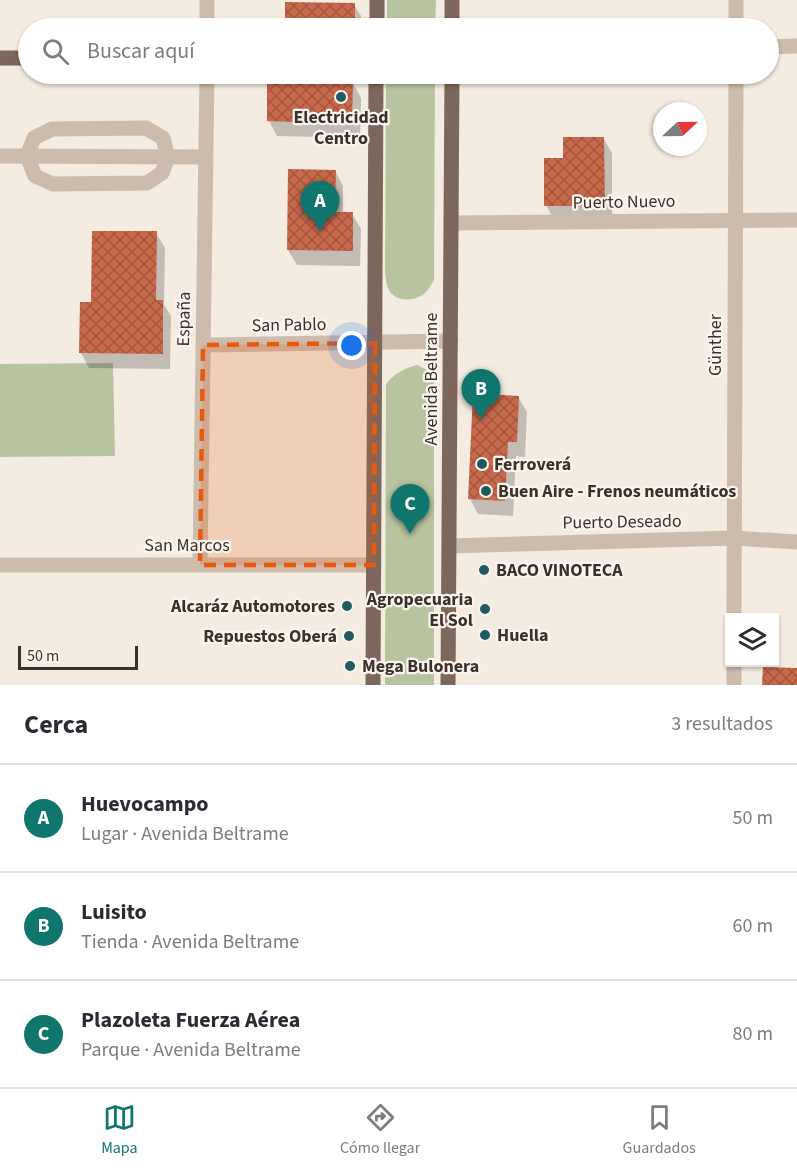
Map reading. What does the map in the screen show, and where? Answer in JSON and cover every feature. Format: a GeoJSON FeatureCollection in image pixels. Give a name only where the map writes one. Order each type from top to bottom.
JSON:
{"type":"FeatureCollection","features":[{"type":"Feature","properties":{"kind":"main road"},"geometry":{"type":"LineString","coordinates":[[377,0],[377,18]]}},
{"type":"Feature","properties":{"kind":"main road"},"geometry":{"type":"LineString","coordinates":[[452,0],[452,18]]}},
{"type":"Feature","properties":{"kind":"main road"},"geometry":{"type":"LineString","coordinates":[[0,58],[18,58]]}},
{"type":"Feature","properties":{"kind":"main road"},"geometry":{"type":"LineString","coordinates":[[373,685],[376,84]]}},
{"type":"Feature","properties":{"kind":"main road","name":"Avenida Beltrame"},"geometry":{"type":"LineString","coordinates":[[448,685],[452,84]]}},
{"type":"Feature","properties":{"kind":"street"},"geometry":{"type":"LineString","coordinates":[[207,0],[207,18]]}},
{"type":"Feature","properties":{"kind":"street"},"geometry":{"type":"LineString","coordinates":[[736,0],[736,18]]}},
{"type":"Feature","properties":{"kind":"street"},"geometry":{"type":"LineString","coordinates":[[779,47],[797,46]]}},
{"type":"Feature","properties":{"kind":"street","name":"España"},"geometry":{"type":"LineString","coordinates":[[200,565],[207,84]]}},
{"type":"Feature","properties":{"kind":"street","name":"Günther"},"geometry":{"type":"LineString","coordinates":[[734,613],[736,84]]}},
{"type":"Feature","properties":{"kind":"street"},"geometry":{"type":"LineString","coordinates":[[146,128],[163,138],[168,157],[162,173],[147,183],[53,184],[35,176],[27,156],[34,138],[52,129],[146,128]]}},
{"type":"Feature","properties":{"kind":"street"},"geometry":{"type":"LineString","coordinates":[[0,156],[206,157]]}},
{"type":"Feature","properties":{"kind":"street","name":"Puerto Nuevo"},"geometry":{"type":"LineString","coordinates":[[451,223],[797,220]]}},
{"type":"Feature","properties":{"kind":"street","name":"San Pablo"},"geometry":{"type":"LineString","coordinates":[[203,345],[451,341]]}},
{"type":"Feature","properties":{"kind":"street","name":"Puerto Deseado"},"geometry":{"type":"LineString","coordinates":[[449,546],[734,538],[797,542]]}},
{"type":"Feature","properties":{"kind":"street","name":"San Marcos"},"geometry":{"type":"LineString","coordinates":[[0,565],[374,565]]}},
{"type":"Feature","properties":{"kind":"street"},"geometry":{"type":"LineString","coordinates":[[734,667],[734,685]]}},
{"type":"Feature","properties":{"kind":"highlighted area"},"geometry":{"type":"Polygon","coordinates":[[[375,343],[374,565],[200,565],[203,345],[375,343]]]}},
{"type":"Feature","properties":{"kind":"green space"},"geometry":{"type":"Polygon","coordinates":[[[387,0],[436,0],[435,18],[387,18],[387,0]]]}},
{"type":"Feature","properties":{"kind":"green space"},"geometry":{"type":"Polygon","coordinates":[[[386,84],[435,84],[434,280],[422,295],[406,299],[391,293],[385,274],[386,84]]]}},
{"type":"Feature","properties":{"kind":"green space"},"geometry":{"type":"Polygon","coordinates":[[[113,363],[115,456],[0,457],[0,364],[113,363]]]}},
{"type":"Feature","properties":{"kind":"green space"},"geometry":{"type":"Polygon","coordinates":[[[417,365],[427,370],[434,381],[434,685],[385,685],[386,384],[400,372],[417,365]]]}},
{"type":"Feature","properties":{"kind":"building"},"geometry":{"type":"Polygon","coordinates":[[[285,2],[355,3],[355,18],[285,18],[285,2]]]}},
{"type":"Feature","properties":{"kind":"building"},"geometry":{"type":"Polygon","coordinates":[[[267,84],[353,84],[352,124],[267,121],[267,84]]]}},
{"type":"Feature","properties":{"kind":"building"},"geometry":{"type":"Polygon","coordinates":[[[563,137],[604,137],[605,206],[544,206],[544,158],[563,158],[563,137]]]}},
{"type":"Feature","properties":{"kind":"building"},"geometry":{"type":"Polygon","coordinates":[[[288,169],[336,170],[335,212],[353,212],[353,251],[287,250],[288,169]]]}},
{"type":"Feature","properties":{"kind":"building"},"geometry":{"type":"Polygon","coordinates":[[[92,231],[157,231],[156,300],[163,300],[163,354],[79,353],[80,302],[91,302],[92,231]]]}},
{"type":"Feature","properties":{"kind":"building"},"geometry":{"type":"Polygon","coordinates":[[[473,393],[519,396],[517,442],[508,442],[505,501],[468,499],[473,393]]]}},
{"type":"Feature","properties":{"kind":"building"},"geometry":{"type":"Polygon","coordinates":[[[763,667],[797,668],[797,685],[762,685],[763,667]]]}},
{"type":"Feature","properties":{"kind":"place","name":"Electricidad Centro"},"geometry":{"type":"Point","coordinates":[341,97]}},
{"type":"Feature","properties":{"kind":"place","name":"Huevocampo"},"geometry":{"type":"Point","coordinates":[320,231]}},
{"type":"Feature","properties":{"kind":"place","name":"Luisito"},"geometry":{"type":"Point","coordinates":[481,419]}},
{"type":"Feature","properties":{"kind":"place","name":"Ferroverá"},"geometry":{"type":"Point","coordinates":[482,464]}},
{"type":"Feature","properties":{"kind":"place","name":"Buen Aire - Frenos neumáticos"},"geometry":{"type":"Point","coordinates":[486,491]}},
{"type":"Feature","properties":{"kind":"place","name":"Plazoleta Fuerza Aérea"},"geometry":{"type":"Point","coordinates":[410,534]}},
{"type":"Feature","properties":{"kind":"place","name":"BACO VINOTECA"},"geometry":{"type":"Point","coordinates":[484,570]}},
{"type":"Feature","properties":{"kind":"place","name":"Alcaráz Automotores"},"geometry":{"type":"Point","coordinates":[347,606]}},
{"type":"Feature","properties":{"kind":"place","name":"Agropecuaria El Sol"},"geometry":{"type":"Point","coordinates":[485,609]}},
{"type":"Feature","properties":{"kind":"place","name":"Huella"},"geometry":{"type":"Point","coordinates":[485,635]}},
{"type":"Feature","properties":{"kind":"place","name":"Repuestos Oberá"},"geometry":{"type":"Point","coordinates":[349,636]}},
{"type":"Feature","properties":{"kind":"place","name":"Mega Bulonera"},"geometry":{"type":"Point","coordinates":[350,666]}}]}
